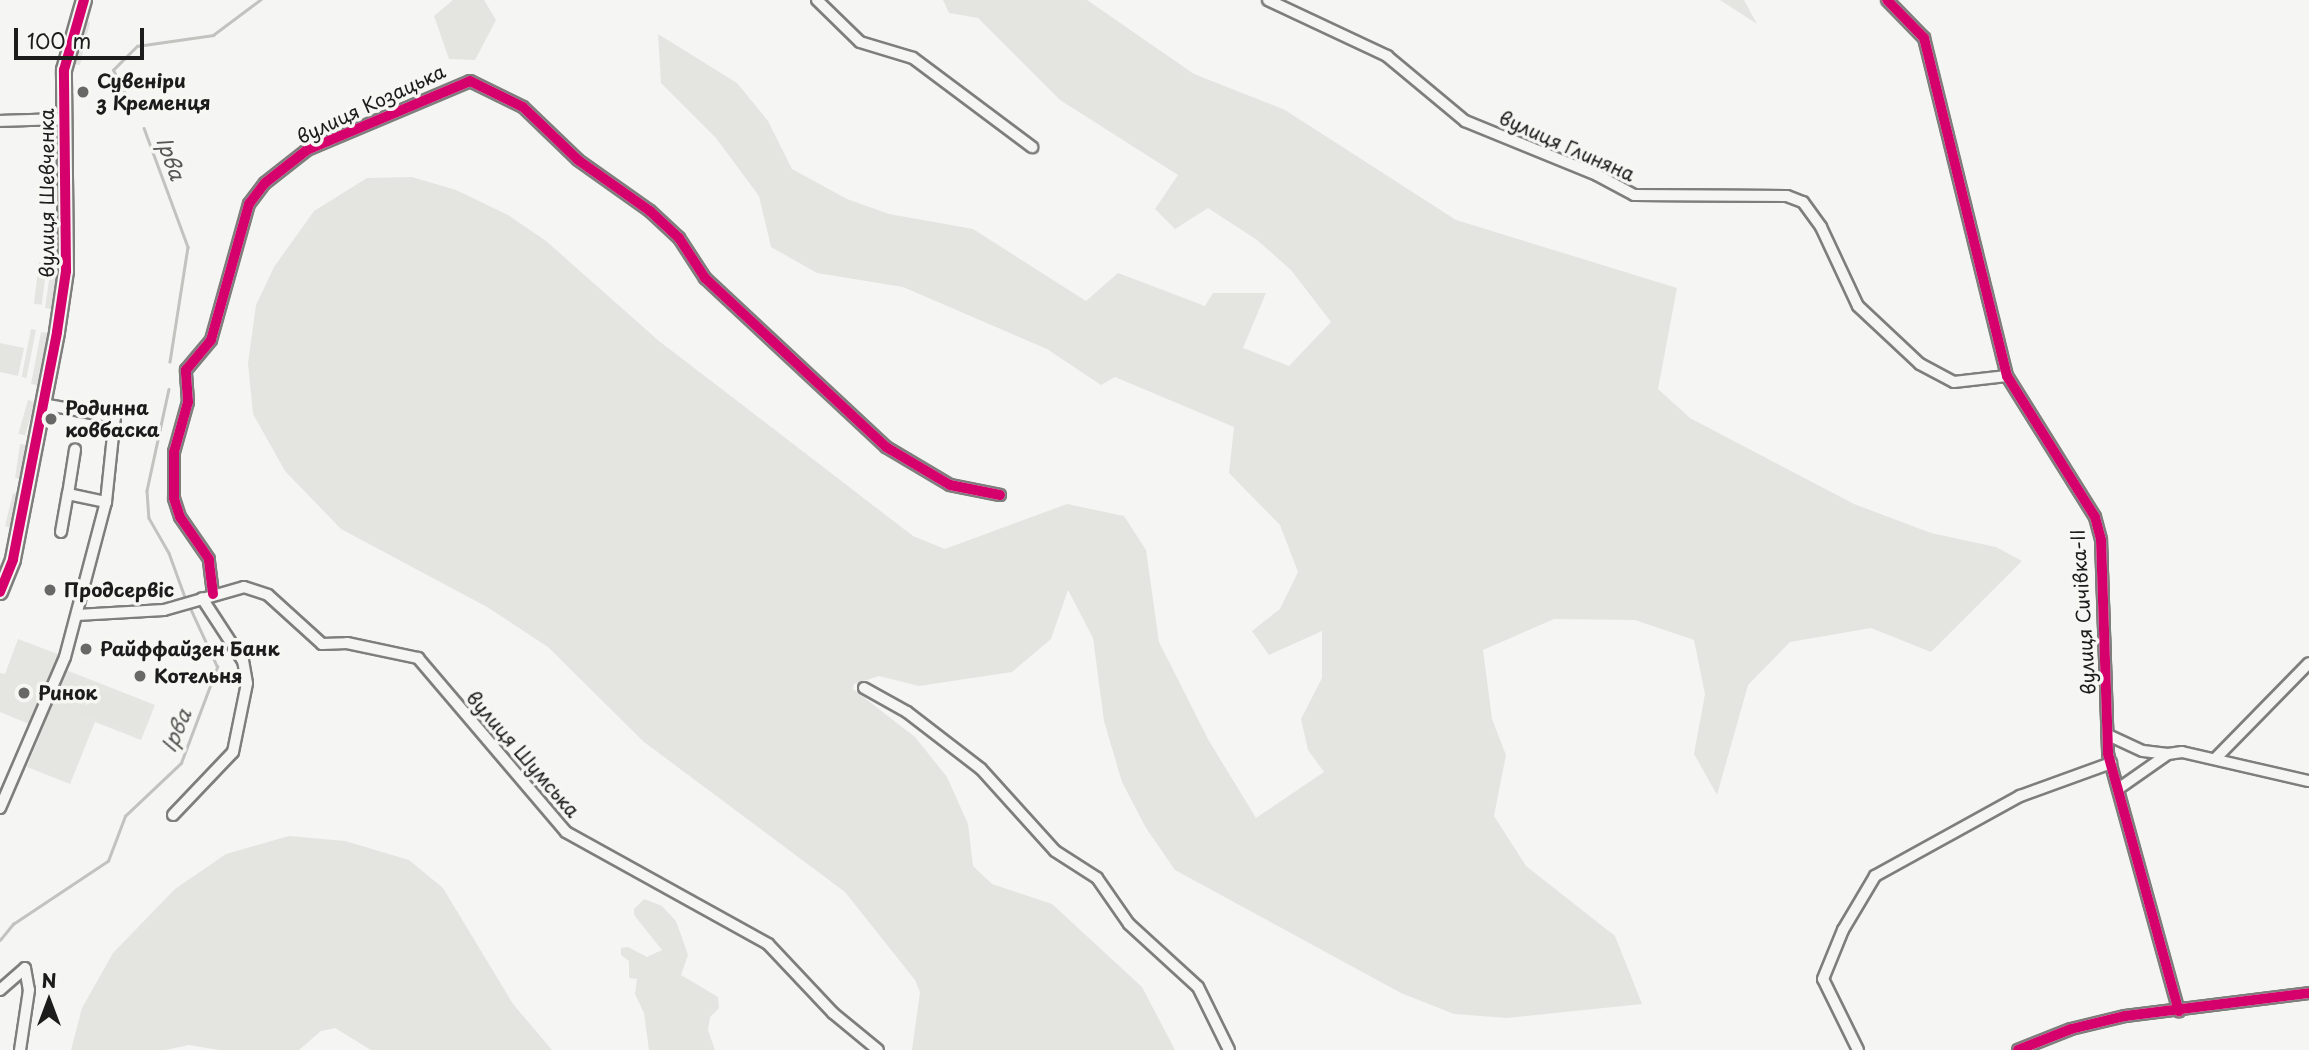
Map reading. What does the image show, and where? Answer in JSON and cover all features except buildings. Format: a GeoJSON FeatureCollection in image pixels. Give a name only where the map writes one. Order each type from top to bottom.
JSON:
{"type":"FeatureCollection","features":[{"type":"Feature","properties":{"kind":"main road","name":"вулиця Шевченка"},"geometry":{"type":"LineString","coordinates":[[0,592],[12,559],[66,271],[64,71],[84,0]]}},
{"type":"Feature","properties":{"kind":"street"},"geometry":{"type":"LineString","coordinates":[[817,0],[860,42],[913,58],[1032,147]]}},
{"type":"Feature","properties":{"kind":"street","name":"вулиця Глиняна"},"geometry":{"type":"LineString","coordinates":[[1268,0],[1387,56],[1465,121],[1597,174],[1634,195],[1787,196],[1802,202],[1821,227],[1858,306],[1920,363],[1954,382],[2007,376]]}},
{"type":"Feature","properties":{"kind":"street","name":"вулиця Сичівка-II"},"geometry":{"type":"LineString","coordinates":[[1887,0],[1924,38],[2007,376],[2083,492],[2095,517],[2101,540],[2110,762],[2179,1011]]}},
{"type":"Feature","properties":{"kind":"street","name":"вулиця Козацька"},"geometry":{"type":"LineString","coordinates":[[204,597],[209,559],[180,517],[174,498],[174,452],[188,402],[186,370],[211,340],[248,204],[265,183],[307,150],[458,82],[470,81],[523,107],[578,160],[650,211],[679,238],[705,278],[886,447],[950,485],[1000,495]]}},
{"type":"Feature","properties":{"kind":"street"},"geometry":{"type":"LineString","coordinates":[[0,121],[65,119]]}},
{"type":"Feature","properties":{"kind":"street"},"geometry":{"type":"LineString","coordinates":[[0,808],[40,722],[77,615],[106,502],[115,417],[42,404]]}},
{"type":"Feature","properties":{"kind":"street"},"geometry":{"type":"LineString","coordinates":[[61,532],[75,450]]}},
{"type":"Feature","properties":{"kind":"street"},"geometry":{"type":"LineString","coordinates":[[68,494],[106,502]]}},
{"type":"Feature","properties":{"kind":"street","name":"вулиця Шумська"},"geometry":{"type":"LineString","coordinates":[[77,615],[164,610],[244,587],[268,595],[322,643],[347,643],[418,658],[566,832],[768,944],[833,1013],[877,1050]]}},
{"type":"Feature","properties":{"kind":"street"},"geometry":{"type":"LineString","coordinates":[[173,814],[233,752],[247,683],[243,661],[204,597]]}},
{"type":"Feature","properties":{"kind":"street"},"geometry":{"type":"LineString","coordinates":[[2215,759],[2309,663]]}},
{"type":"Feature","properties":{"kind":"street"},"geometry":{"type":"LineString","coordinates":[[864,688],[907,712],[981,769],[1055,851],[1097,878],[1129,924],[1198,987],[1229,1050]]}},
{"type":"Feature","properties":{"kind":"street"},"geometry":{"type":"LineString","coordinates":[[2108,735],[2143,751],[2215,759],[2309,781]]}},
{"type":"Feature","properties":{"kind":"street"},"geometry":{"type":"LineString","coordinates":[[2118,789],[2168,754]]}},
{"type":"Feature","properties":{"kind":"street"},"geometry":{"type":"LineString","coordinates":[[1858,1050],[1823,979],[1843,930],[1875,876],[2020,796],[2110,762]]}},
{"type":"Feature","properties":{"kind":"street"},"geometry":{"type":"LineString","coordinates":[[0,990],[25,968],[29,990],[20,1050]]}},
{"type":"Feature","properties":{"kind":"street"},"geometry":{"type":"LineString","coordinates":[[2018,1050],[2098,1023],[2309,993]]}},
{"type":"Feature","properties":{"kind":"shaded area"},"geometry":{"type":"Polygon","coordinates":[[[453,0],[484,0],[496,20],[475,60],[449,59],[434,16],[453,0]]]}},
{"type":"Feature","properties":{"kind":"shaded area"},"geometry":{"type":"Polygon","coordinates":[[[943,0],[1087,0],[1194,74],[1285,110],[1456,220],[1677,288],[1658,389],[1690,418],[1854,504],[1931,533],[1996,547],[2022,561],[1931,652],[1871,628],[1790,642],[1748,685],[1717,795],[1694,754],[1705,694],[1694,640],[1635,620],[1554,619],[1483,650],[1492,719],[1506,755],[1494,816],[1526,866],[1615,936],[1642,1004],[1507,1018],[1454,1014],[1401,993],[1175,870],[1146,828],[1122,782],[1104,721],[1093,638],[1068,590],[1051,639],[1012,672],[919,686],[879,676],[854,684],[853,689],[915,737],[947,777],[968,824],[973,866],[992,884],[1052,904],[1142,987],[1175,1050],[912,1050],[920,992],[915,980],[845,892],[644,742],[548,647],[487,607],[341,529],[285,471],[253,414],[248,363],[256,305],[274,267],[314,211],[367,178],[412,177],[456,190],[508,215],[546,241],[659,341],[913,536],[945,549],[1067,504],[1124,516],[1146,550],[1159,642],[1209,741],[1256,818],[1324,772],[1308,750],[1301,719],[1322,678],[1322,631],[1269,655],[1252,631],[1280,609],[1298,572],[1280,525],[1229,473],[1234,427],[1115,377],[1101,385],[1047,349],[903,287],[817,273],[771,247],[759,196],[716,138],[661,83],[658,34],[737,83],[768,121],[792,169],[847,199],[889,214],[973,229],[1086,301],[1118,273],[1205,306],[1213,293],[1266,293],[1243,348],[1289,366],[1331,322],[1291,270],[1257,240],[1208,208],[1175,229],[1155,209],[1178,175],[1060,100],[978,18],[949,13],[943,0]]]}},
{"type":"Feature","properties":{"kind":"shaded area"},"geometry":{"type":"Polygon","coordinates":[[[1720,0],[1744,0],[1757,24],[1720,0]]]}},
{"type":"Feature","properties":{"kind":"shaded area"},"geometry":{"type":"Polygon","coordinates":[[[85,21],[90,22],[80,65],[74,64],[85,21]]]}},
{"type":"Feature","properties":{"kind":"shaded area"},"geometry":{"type":"Polygon","coordinates":[[[53,253],[58,263],[51,309],[45,308],[53,253]]]}},
{"type":"Feature","properties":{"kind":"shaded area"},"geometry":{"type":"Polygon","coordinates":[[[39,262],[47,263],[42,305],[34,304],[39,262]]]}},
{"type":"Feature","properties":{"kind":"shaded area"},"geometry":{"type":"Polygon","coordinates":[[[31,329],[36,330],[27,378],[22,377],[31,329]]]}},
{"type":"Feature","properties":{"kind":"shaded area"},"geometry":{"type":"Polygon","coordinates":[[[41,332],[48,333],[37,385],[31,384],[41,332]]]}},
{"type":"Feature","properties":{"kind":"shaded area"},"geometry":{"type":"Polygon","coordinates":[[[0,343],[24,348],[18,376],[0,372],[0,343]]]}},
{"type":"Feature","properties":{"kind":"shaded area"},"geometry":{"type":"Polygon","coordinates":[[[28,400],[35,402],[25,436],[18,434],[28,400]]]}},
{"type":"Feature","properties":{"kind":"shaded area"},"geometry":{"type":"Polygon","coordinates":[[[20,444],[27,445],[21,479],[15,478],[20,444]]]}},
{"type":"Feature","properties":{"kind":"shaded area"},"geometry":{"type":"Polygon","coordinates":[[[13,493],[19,494],[12,528],[5,526],[13,493]]]}},
{"type":"Feature","properties":{"kind":"shaded area","name":"Ринок"},"geometry":{"type":"Polygon","coordinates":[[[18,639],[63,656],[34,726],[0,712],[0,673],[5,674],[18,639]]]}},
{"type":"Feature","properties":{"kind":"shaded area"},"geometry":{"type":"Polygon","coordinates":[[[66,670],[155,705],[141,740],[95,722],[70,784],[27,767],[66,670]]]}},
{"type":"Feature","properties":{"kind":"shaded area"},"geometry":{"type":"Polygon","coordinates":[[[69,677],[147,707],[137,734],[59,704],[69,677]]]}},
{"type":"Feature","properties":{"kind":"shaded area"},"geometry":{"type":"Polygon","coordinates":[[[289,836],[345,841],[409,860],[443,888],[513,1004],[552,1050],[371,1050],[335,1028],[321,1031],[299,1050],[219,1050],[189,1045],[165,1050],[71,1050],[82,1008],[113,953],[175,889],[226,854],[289,836]]]}},
{"type":"Feature","properties":{"kind":"shaded area"},"geometry":{"type":"Polygon","coordinates":[[[644,899],[662,906],[676,921],[688,955],[681,975],[718,997],[719,1008],[710,1017],[708,1030],[715,1050],[649,1050],[644,1013],[635,994],[637,979],[629,978],[629,961],[621,955],[621,948],[628,947],[647,957],[662,950],[634,915],[634,909],[644,899]]]}},
{"type":"Feature","properties":{"kind":"waterway","name":"Ірва"},"geometry":{"type":"LineString","coordinates":[[131,104],[113,70],[137,46],[213,35],[260,0]]}},
{"type":"Feature","properties":{"kind":"waterway","name":"Ірва"},"geometry":{"type":"LineString","coordinates":[[144,128],[188,247],[170,362]]}},
{"type":"Feature","properties":{"kind":"waterway","name":"Ірва"},"geometry":{"type":"LineString","coordinates":[[169,389],[147,491],[149,518],[169,553],[186,600]]}},
{"type":"Feature","properties":{"kind":"waterway","name":"Ірва"},"geometry":{"type":"LineString","coordinates":[[0,940],[13,924],[108,861],[125,816],[181,763],[217,667],[189,606]]}},
{"type":"Feature","properties":{"kind":"cycle path"},"geometry":{"type":"LineString","coordinates":[[0,592],[13,559],[57,332],[66,271],[64,70],[84,0]]}},
{"type":"Feature","properties":{"kind":"cycle path"},"geometry":{"type":"LineString","coordinates":[[1887,0],[1924,38],[2007,376],[2095,517],[2101,540],[2108,754],[2179,1011]]}},
{"type":"Feature","properties":{"kind":"cycle path"},"geometry":{"type":"LineString","coordinates":[[213,594],[209,559],[180,517],[174,498],[174,452],[188,402],[186,370],[211,340],[249,204],[265,183],[307,150],[470,81],[523,107],[578,160],[650,211],[679,238],[705,278],[886,447],[950,485],[1000,495]]}},
{"type":"Feature","properties":{"kind":"cycle path"},"geometry":{"type":"LineString","coordinates":[[2018,1050],[2071,1029],[2125,1016],[2309,993]]}},
{"type":"Feature","properties":{"kind":"place","name":"Сувеніри з Кременця"},"geometry":{"type":"Point","coordinates":[83,92]}},
{"type":"Feature","properties":{"kind":"place","name":"Родинна ковбаска"},"geometry":{"type":"Point","coordinates":[51,419]}},
{"type":"Feature","properties":{"kind":"place","name":"Продсервіс"},"geometry":{"type":"Point","coordinates":[50,590]}},
{"type":"Feature","properties":{"kind":"place","name":"Райффайзен Банк"},"geometry":{"type":"Point","coordinates":[86,649]}},
{"type":"Feature","properties":{"kind":"place","name":"Котельня"},"geometry":{"type":"Point","coordinates":[140,676]}},
{"type":"Feature","properties":{"kind":"place","name":"Ринок"},"geometry":{"type":"Point","coordinates":[24,693]}}]}
